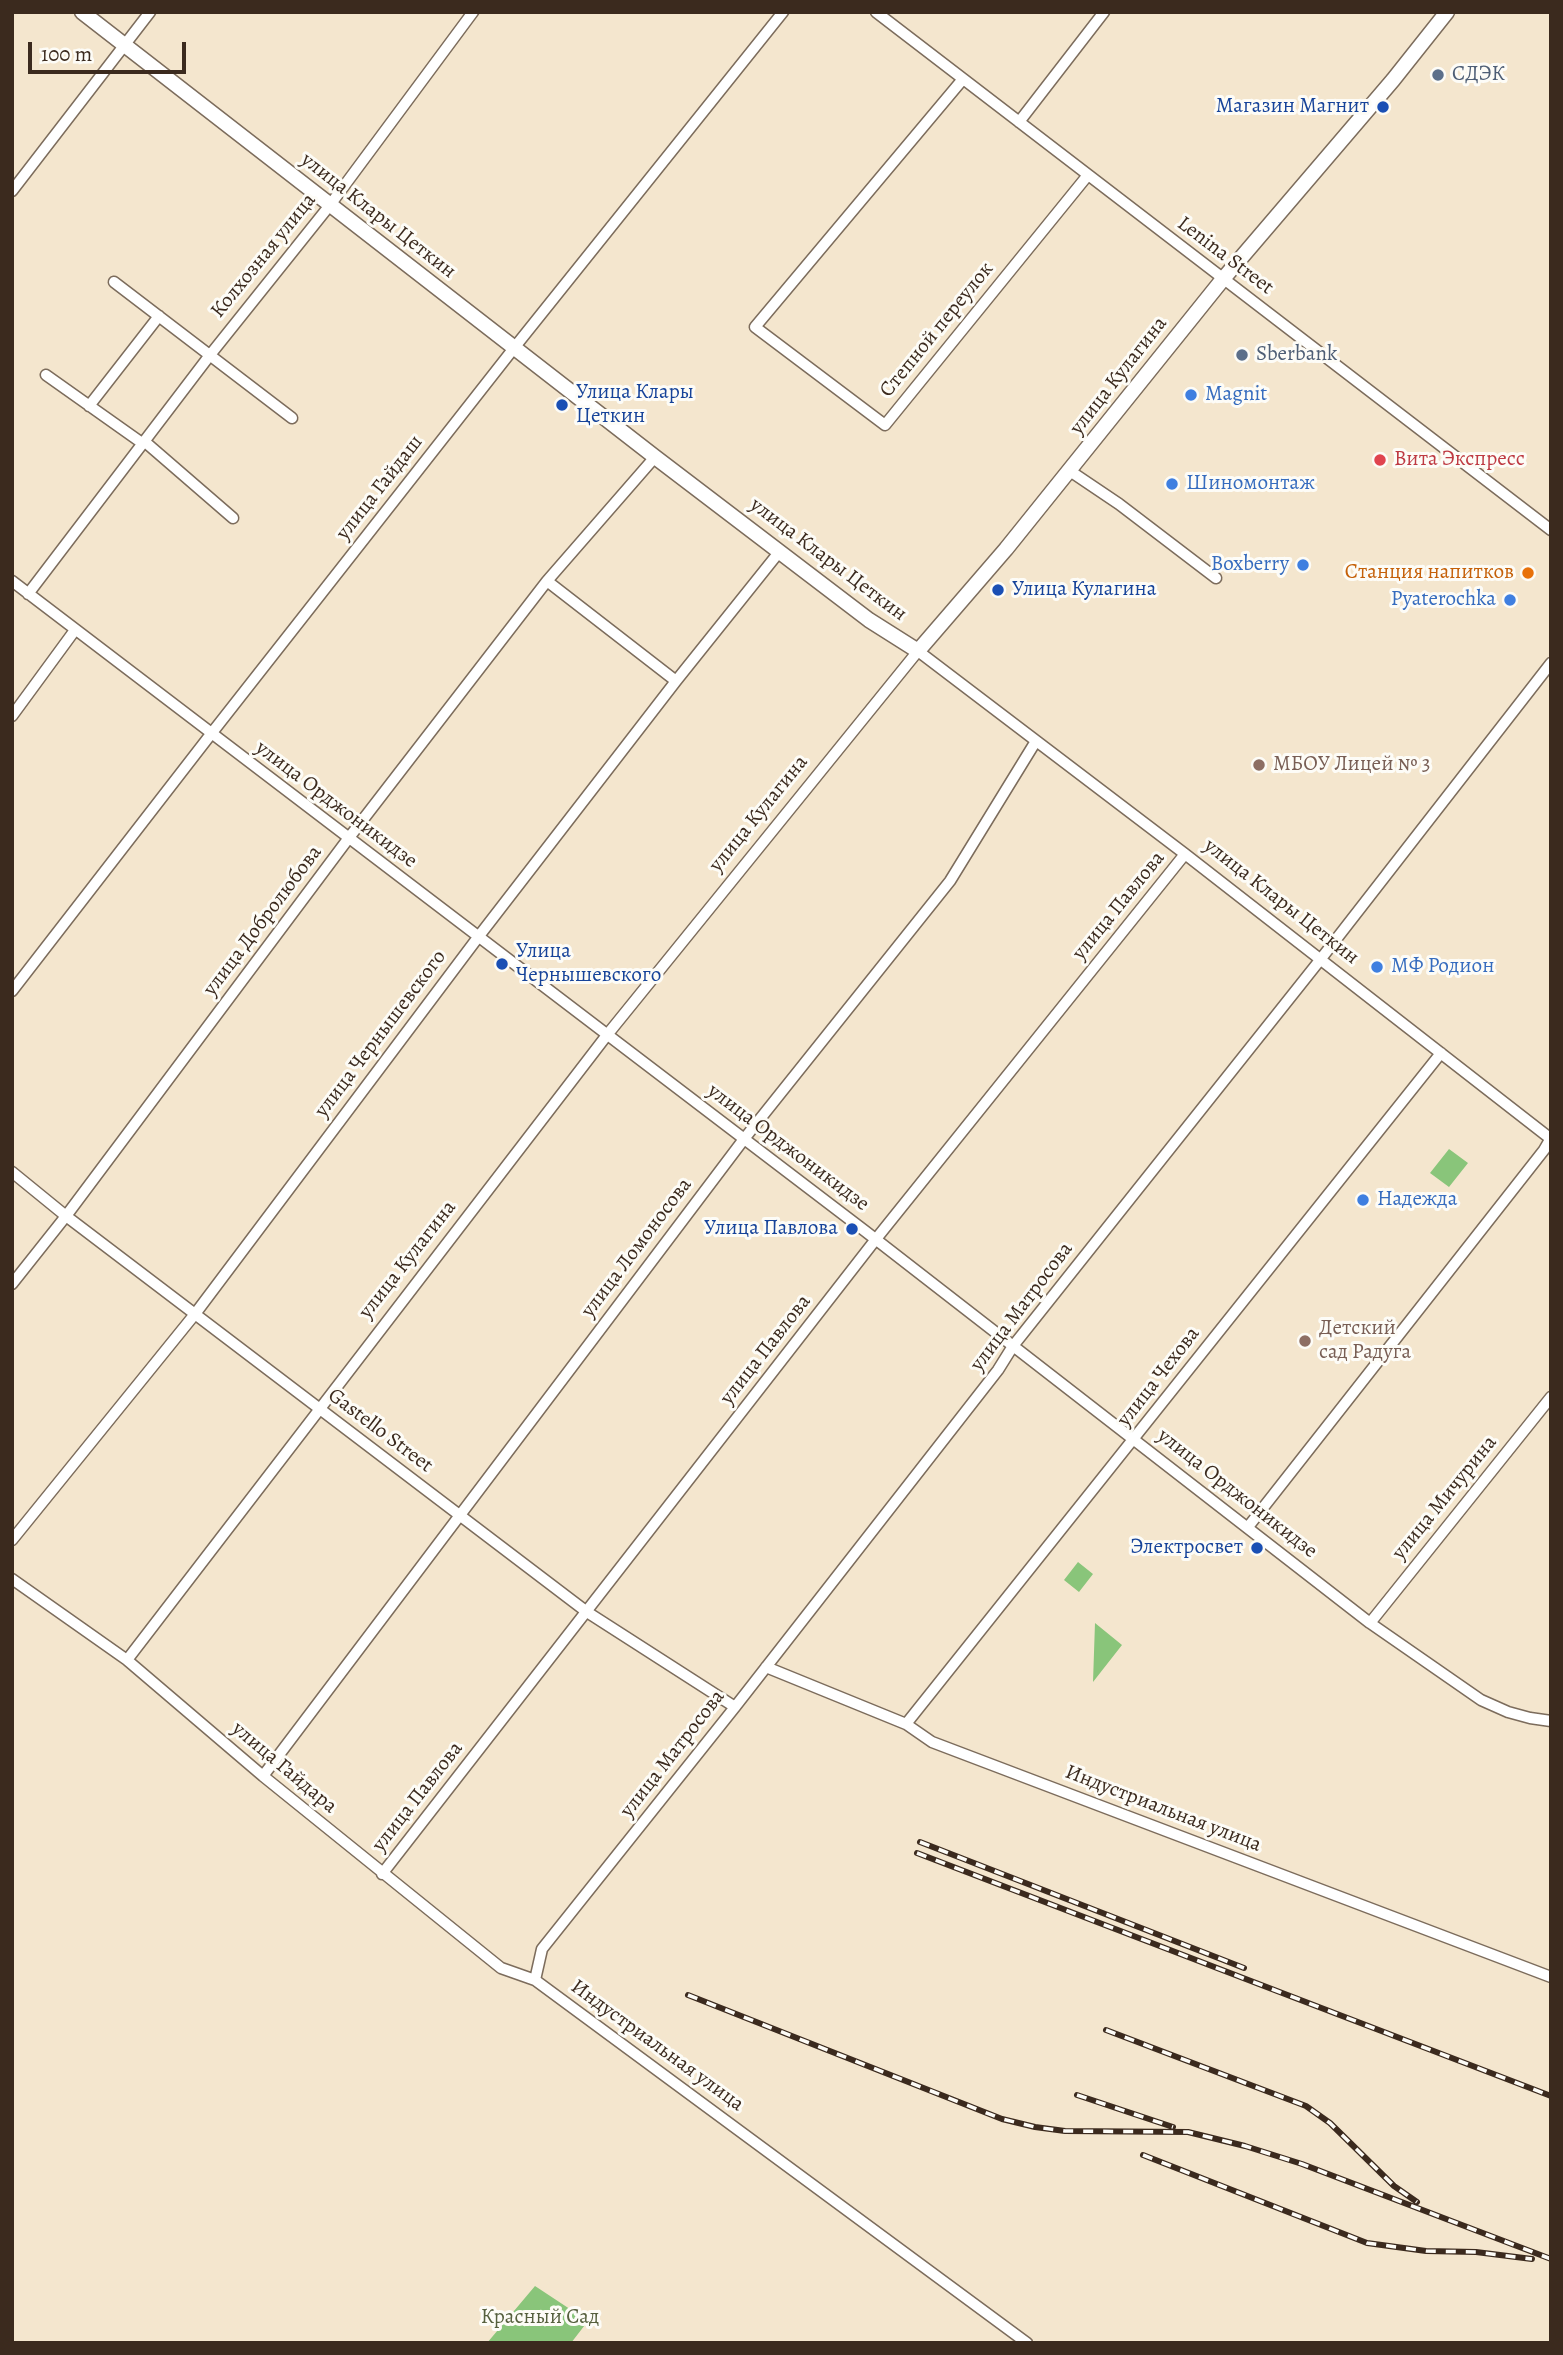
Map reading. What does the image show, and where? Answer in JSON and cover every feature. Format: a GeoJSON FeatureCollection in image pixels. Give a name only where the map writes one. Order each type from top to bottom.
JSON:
{"type":"FeatureCollection","features":[{"type":"Feature","properties":{"kind":"main road","name":"улица Клары Цеткин"},"geometry":{"type":"LineString","coordinates":[[82,12],[655,457],[869,620],[918,651]]}},
{"type":"Feature","properties":{"kind":"main road","name":"улица Кулагина"},"geometry":{"type":"LineString","coordinates":[[918,651],[1070,471],[1223,279],[1393,80],[1447,12]]}},
{"type":"Feature","properties":{"kind":"street"},"geometry":{"type":"LineString","coordinates":[[12,191],[150,12]]}},
{"type":"Feature","properties":{"kind":"street","name":"Колхозная улица"},"geometry":{"type":"LineString","coordinates":[[28,594],[209,355],[330,205],[474,12]]}},
{"type":"Feature","properties":{"kind":"street","name":"улица Гайдаш"},"geometry":{"type":"LineString","coordinates":[[12,991],[514,348],[783,12]]}},
{"type":"Feature","properties":{"kind":"street","name":"Lenina Street"},"geometry":{"type":"LineString","coordinates":[[876,12],[1551,530]]}},
{"type":"Feature","properties":{"kind":"street"},"geometry":{"type":"LineString","coordinates":[[1018,122],[1104,12]]}},
{"type":"Feature","properties":{"kind":"street","name":"Степной переулок"},"geometry":{"type":"LineString","coordinates":[[963,79],[755,327],[885,425],[1088,175]]}},
{"type":"Feature","properties":{"kind":"street"},"geometry":{"type":"LineString","coordinates":[[114,282],[292,418]]}},
{"type":"Feature","properties":{"kind":"street"},"geometry":{"type":"LineString","coordinates":[[89,405],[159,316]]}},
{"type":"Feature","properties":{"kind":"street"},"geometry":{"type":"LineString","coordinates":[[46,375],[143,442],[233,518]]}},
{"type":"Feature","properties":{"kind":"street","name":"улица Добролюбова"},"geometry":{"type":"LineString","coordinates":[[12,1284],[66,1216],[348,839],[547,581],[655,457]]}},
{"type":"Feature","properties":{"kind":"street"},"geometry":{"type":"LineString","coordinates":[[1070,471],[1119,504],[1216,578]]}},
{"type":"Feature","properties":{"kind":"street","name":"улица Чернышевского"},"geometry":{"type":"LineString","coordinates":[[12,1540],[195,1314],[479,936],[780,551]]}},
{"type":"Feature","properties":{"kind":"street"},"geometry":{"type":"LineString","coordinates":[[547,581],[676,681]]}},
{"type":"Feature","properties":{"kind":"street","name":"улица Орджоникидзе"},"geometry":{"type":"LineString","coordinates":[[12,582],[876,1239],[1370,1623],[1481,1700],[1508,1712],[1551,1721]]}},
{"type":"Feature","properties":{"kind":"street"},"geometry":{"type":"LineString","coordinates":[[12,716],[75,630]]}},
{"type":"Feature","properties":{"kind":"street","name":"улица Клары Цеткин"},"geometry":{"type":"LineString","coordinates":[[918,651],[1185,854],[1550,1138]]}},
{"type":"Feature","properties":{"kind":"street","name":"улица Кулагина"},"geometry":{"type":"LineString","coordinates":[[127,1660],[607,1035],[918,651]]}},
{"type":"Feature","properties":{"kind":"street","name":"улица Матросова"},"geometry":{"type":"LineString","coordinates":[[535,1980],[542,1949],[735,1707],[998,1370],[1013,1346],[1320,960],[1551,663]]}},
{"type":"Feature","properties":{"kind":"street","name":"улица Ломоносова"},"geometry":{"type":"LineString","coordinates":[[263,1776],[744,1139],[950,881],[1036,741]]}},
{"type":"Feature","properties":{"kind":"street","name":"улица Павлова"},"geometry":{"type":"LineString","coordinates":[[382,1874],[876,1239],[1185,854]]}},
{"type":"Feature","properties":{"kind":"street","name":"улица Чехова"},"geometry":{"type":"LineString","coordinates":[[906,1724],[1441,1053]]}},
{"type":"Feature","properties":{"kind":"street"},"geometry":{"type":"LineString","coordinates":[[1248,1527],[1544,1150],[1550,1138]]}},
{"type":"Feature","properties":{"kind":"street","name":"Gastello Street"},"geometry":{"type":"LineString","coordinates":[[12,1172],[66,1216],[587,1612],[735,1707]]}},
{"type":"Feature","properties":{"kind":"street","name":"улица Мичурина"},"geometry":{"type":"LineString","coordinates":[[1370,1623],[1551,1397]]}},
{"type":"Feature","properties":{"kind":"street","name":"улица Гайдара"},"geometry":{"type":"LineString","coordinates":[[12,1579],[127,1660],[263,1776],[501,1968],[535,1980]]}},
{"type":"Feature","properties":{"kind":"street","name":"Индустриальная улица"},"geometry":{"type":"LineString","coordinates":[[766,1667],[906,1724],[932,1742],[1551,1977]]}},
{"type":"Feature","properties":{"kind":"street","name":"Индустриальная улица"},"geometry":{"type":"LineString","coordinates":[[535,1980],[1027,2343]]}},
{"type":"Feature","properties":{"kind":"green space"},"geometry":{"type":"Polygon","coordinates":[[[1449,1149],[1468,1163],[1449,1187],[1430,1173],[1449,1149]]]}},
{"type":"Feature","properties":{"kind":"green space"},"geometry":{"type":"Polygon","coordinates":[[[1078,1562],[1093,1574],[1079,1592],[1064,1580],[1078,1562]]]}},
{"type":"Feature","properties":{"kind":"green space"},"geometry":{"type":"Polygon","coordinates":[[[1095,1623],[1122,1645],[1093,1682],[1095,1623]]]}},
{"type":"Feature","properties":{"kind":"green space","name":"Красный Сад"},"geometry":{"type":"Polygon","coordinates":[[[535,2286],[588,2321],[571,2343],[487,2343],[535,2286]]]}},
{"type":"Feature","properties":{"kind":"railway"},"geometry":{"type":"LineString","coordinates":[[920,1842],[1244,1968]]}},
{"type":"Feature","properties":{"kind":"railway"},"geometry":{"type":"LineString","coordinates":[[917,1853],[1551,2096]]}},
{"type":"Feature","properties":{"kind":"railway"},"geometry":{"type":"LineString","coordinates":[[688,1995],[1002,2119],[1065,2131],[1188,2132],[1245,2146],[1302,2164],[1551,2259]]}},
{"type":"Feature","properties":{"kind":"railway"},"geometry":{"type":"LineString","coordinates":[[1106,2030],[1306,2106],[1330,2123],[1394,2186],[1417,2202]]}},
{"type":"Feature","properties":{"kind":"railway"},"geometry":{"type":"LineString","coordinates":[[1077,2095],[1173,2127]]}},
{"type":"Feature","properties":{"kind":"railway"},"geometry":{"type":"LineString","coordinates":[[1143,2155],[1367,2243],[1426,2251],[1476,2252],[1532,2259]]}},
{"type":"Feature","properties":{"kind":"place","name":"СДЭК"},"geometry":{"type":"Point","coordinates":[1438,75]}},
{"type":"Feature","properties":{"kind":"place","name":"Магазин Магнит"},"geometry":{"type":"Point","coordinates":[1383,107]}},
{"type":"Feature","properties":{"kind":"place","name":"Sberbank"},"geometry":{"type":"Point","coordinates":[1242,355]}},
{"type":"Feature","properties":{"kind":"place","name":"Magnit"},"geometry":{"type":"Point","coordinates":[1191,395]}},
{"type":"Feature","properties":{"kind":"place","name":"Улица Клары Цеткин"},"geometry":{"type":"Point","coordinates":[562,405]}},
{"type":"Feature","properties":{"kind":"place","name":"Вита Экспресс"},"geometry":{"type":"Point","coordinates":[1380,460]}},
{"type":"Feature","properties":{"kind":"place","name":"Шиномонтаж"},"geometry":{"type":"Point","coordinates":[1172,484]}},
{"type":"Feature","properties":{"kind":"place","name":"Boxberry"},"geometry":{"type":"Point","coordinates":[1303,565]}},
{"type":"Feature","properties":{"kind":"place","name":"Станция напитков"},"geometry":{"type":"Point","coordinates":[1528,573]}},
{"type":"Feature","properties":{"kind":"place","name":"Улица Кулагина"},"geometry":{"type":"Point","coordinates":[998,590]}},
{"type":"Feature","properties":{"kind":"place","name":"Pyaterochka"},"geometry":{"type":"Point","coordinates":[1510,600]}},
{"type":"Feature","properties":{"kind":"place","name":"МБОУ Лицей № 3"},"geometry":{"type":"Point","coordinates":[1259,765]}},
{"type":"Feature","properties":{"kind":"place","name":"Улица Чернышевского"},"geometry":{"type":"Point","coordinates":[502,964]}},
{"type":"Feature","properties":{"kind":"place","name":"МФ Родион"},"geometry":{"type":"Point","coordinates":[1377,967]}},
{"type":"Feature","properties":{"kind":"place","name":"Надежда"},"geometry":{"type":"Point","coordinates":[1363,1200]}},
{"type":"Feature","properties":{"kind":"place","name":"Улица Павлова"},"geometry":{"type":"Point","coordinates":[852,1229]}},
{"type":"Feature","properties":{"kind":"place","name":"Детский сад Радуга"},"geometry":{"type":"Point","coordinates":[1305,1341]}},
{"type":"Feature","properties":{"kind":"place","name":"Электросвет"},"geometry":{"type":"Point","coordinates":[1257,1548]}}]}
